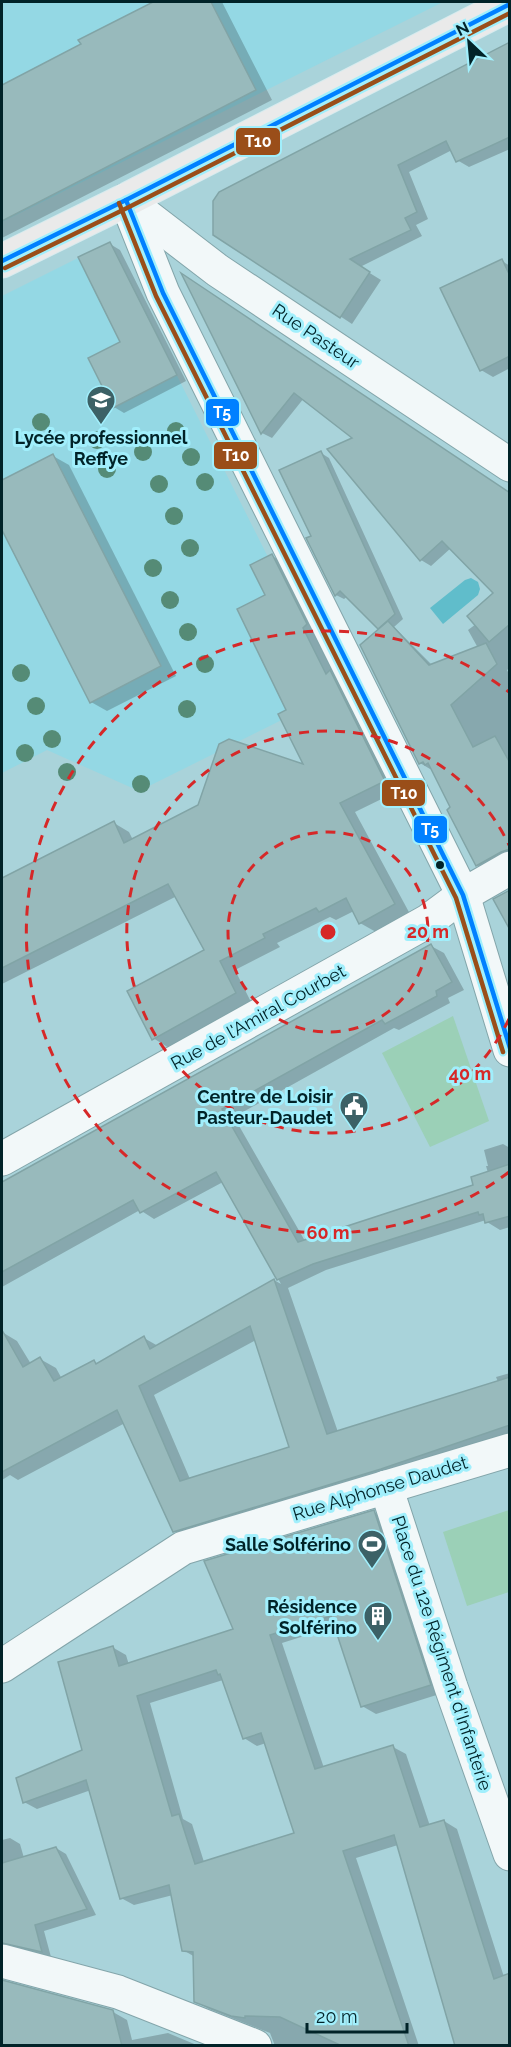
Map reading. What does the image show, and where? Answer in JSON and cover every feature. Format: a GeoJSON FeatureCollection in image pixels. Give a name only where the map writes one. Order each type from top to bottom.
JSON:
{"type":"FeatureCollection","features":[{"type":"Feature","properties":{"kind":"main road"},"geometry":{"type":"LineString","coordinates":[[2,261],[510,4]]}},
{"type":"Feature","properties":{"kind":"street","name":"Rue Pasteur"},"geometry":{"type":"LineString","coordinates":[[126,200],[217,270],[510,465]]}},
{"type":"Feature","properties":{"kind":"street"},"geometry":{"type":"LineString","coordinates":[[126,200],[163,293],[463,895],[510,1050]]}},
{"type":"Feature","properties":{"kind":"street","name":"Rue de l'Amiral Courbet"},"geometry":{"type":"LineString","coordinates":[[2,1159],[428,921],[463,895],[510,868]]}},
{"type":"Feature","properties":{"kind":"street","name":"Rue Alphonse Daudet"},"geometry":{"type":"LineString","coordinates":[[2,1666],[183,1548],[510,1450]]}},
{"type":"Feature","properties":{"kind":"street","name":"Place du 12e Régiment d'Infanterie"},"geometry":{"type":"LineString","coordinates":[[386,1487],[451,1687],[510,1854]]}},
{"type":"Feature","properties":{"kind":"street"},"geometry":{"type":"LineString","coordinates":[[2,1961],[118,1992],[255,2046]]}},
{"type":"Feature","properties":{"kind":"shaded area"},"geometry":{"type":"Polygon","coordinates":[[[2,2],[443,2],[2,222],[2,2]]]}},
{"type":"Feature","properties":{"kind":"shaded area","name":"Lycée professionnel Reffye"},"geometry":{"type":"Polygon","coordinates":[[[110,242],[336,693],[139,791],[47,750],[2,773],[2,296],[110,242]]]}},
{"type":"Feature","properties":{"kind":"shaded area"},"geometry":{"type":"Polygon","coordinates":[[[471,578],[478,582],[480,589],[478,595],[443,624],[430,608],[465,580],[471,578]]]}},
{"type":"Feature","properties":{"kind":"green space"},"geometry":{"type":"Polygon","coordinates":[[[453,1016],[489,1121],[430,1147],[382,1053],[453,1016]]]}},
{"type":"Feature","properties":{"kind":"green space"},"geometry":{"type":"Polygon","coordinates":[[[509,1510],[509,1592],[467,1606],[443,1532],[509,1510]]]}},
{"type":"Feature","properties":{"kind":"building"},"geometry":{"type":"Polygon","coordinates":[[[153,2],[211,2],[256,90],[2,221],[2,85],[81,44],[78,40],[153,2]]]}},
{"type":"Feature","properties":{"kind":"building"},"geometry":{"type":"Polygon","coordinates":[[[510,42],[510,137],[456,162],[446,141],[398,165],[417,212],[405,218],[411,230],[350,259],[370,272],[340,318],[213,235],[213,201],[219,192],[510,42]]]}},
{"type":"Feature","properties":{"kind":"building"},"geometry":{"type":"Polygon","coordinates":[[[110,242],[177,375],[113,408],[88,358],[120,342],[78,257],[110,242]]]}},
{"type":"Feature","properties":{"kind":"building"},"geometry":{"type":"Polygon","coordinates":[[[502,259],[510,276],[510,356],[480,371],[440,288],[502,259]]]}},
{"type":"Feature","properties":{"kind":"building"},"geometry":{"type":"Polygon","coordinates":[[[181,273],[510,493],[510,624],[489,642],[467,616],[493,593],[442,541],[420,561],[327,449],[352,438],[294,393],[261,434],[181,273]]]}},
{"type":"Feature","properties":{"kind":"building"},"geometry":{"type":"Polygon","coordinates":[[[321,451],[395,614],[378,629],[340,591],[335,596],[306,538],[311,536],[279,470],[321,451]]]}},
{"type":"Feature","properties":{"kind":"building"},"geometry":{"type":"Polygon","coordinates":[[[53,454],[161,666],[90,703],[2,530],[2,480],[53,454]]]}},
{"type":"Feature","properties":{"kind":"building"},"geometry":{"type":"Polygon","coordinates":[[[272,554],[307,624],[303,628],[326,674],[330,670],[385,781],[340,803],[395,904],[359,924],[346,898],[319,912],[316,908],[263,934],[265,938],[220,961],[236,993],[152,1040],[127,991],[204,950],[168,884],[2,968],[2,878],[114,821],[124,843],[198,805],[219,744],[229,739],[303,764],[278,714],[286,710],[237,609],[265,595],[250,565],[272,554]]]}},
{"type":"Feature","properties":{"kind":"building"},"geometry":{"type":"Polygon","coordinates":[[[388,621],[429,665],[486,643],[497,664],[451,705],[473,747],[495,736],[510,763],[510,849],[476,866],[447,810],[450,807],[428,763],[419,764],[360,645],[388,621]]]}},
{"type":"Feature","properties":{"kind":"building"},"geometry":{"type":"Polygon","coordinates":[[[510,890],[510,930],[493,899],[510,890]]]}},
{"type":"Feature","properties":{"kind":"building"},"geometry":{"type":"Polygon","coordinates":[[[431,944],[452,982],[436,991],[437,996],[385,1024],[382,1020],[222,1109],[298,1242],[473,1185],[471,1177],[510,1164],[510,1216],[485,1223],[483,1214],[479,1215],[478,1212],[313,1264],[277,1280],[216,1172],[140,1213],[133,1200],[2,1272],[2,1182],[431,944]]]}},
{"type":"Feature","properties":{"kind":"building"},"geometry":{"type":"Polygon","coordinates":[[[274,1279],[327,1434],[510,1377],[510,1425],[381,1469],[173,1532],[117,1410],[2,1472],[2,1330],[23,1367],[40,1357],[54,1381],[94,1360],[96,1364],[144,1336],[150,1349],[274,1279]],[[250,1326],[139,1386],[180,1481],[289,1447],[250,1326]]]}},
{"type":"Feature","properties":{"kind":"building"},"geometry":{"type":"Polygon","coordinates":[[[374,1510],[431,1685],[361,1707],[331,1616],[270,1635],[315,1769],[393,1745],[420,1827],[444,1820],[494,1979],[510,1973],[510,2046],[455,2046],[394,1835],[343,1851],[409,2046],[342,2046],[280,2017],[231,2016],[194,2002],[193,1952],[182,1951],[169,1885],[120,1899],[86,1780],[23,1803],[16,1778],[82,1750],[58,1662],[113,1646],[119,1666],[233,1629],[204,1561],[374,1510]],[[216,1670],[137,1696],[172,1816],[179,1814],[195,1864],[294,1833],[261,1733],[243,1739],[220,1674],[218,1675],[216,1670]]]}},
{"type":"Feature","properties":{"kind":"building"},"geometry":{"type":"Polygon","coordinates":[[[56,1847],[87,1909],[35,1925],[42,1952],[2,1943],[2,1863],[56,1847]]]}},
{"type":"Feature","properties":{"kind":"building"},"geometry":{"type":"Polygon","coordinates":[[[2,1980],[113,2010],[122,2046],[2,2046],[2,1980]]]}},
{"type":"Feature","properties":{"kind":"transit line","name":"T5"},"geometry":{"type":"LineString","coordinates":[[2,261],[510,4]]}},
{"type":"Feature","properties":{"kind":"transit line","name":"T10"},"geometry":{"type":"LineString","coordinates":[[5,268],[510,13]]}},
{"type":"Feature","properties":{"kind":"transit line","name":"T5"},"geometry":{"type":"LineString","coordinates":[[126,200],[163,293],[463,895],[510,1048]]}},
{"type":"Feature","properties":{"kind":"transit line","name":"T10"},"geometry":{"type":"LineString","coordinates":[[119,203],[156,296],[456,898],[503,1052]]}},
{"type":"Feature","properties":{"kind":"place","name":"Lycée professionnel Reffye"},"geometry":{"type":"Point","coordinates":[101,426]}},
{"type":"Feature","properties":{"kind":"place","name":"Centre de Loisir Pasteur-Daudet"},"geometry":{"type":"Point","coordinates":[354,1132]}},
{"type":"Feature","properties":{"kind":"place","name":"Salle Solférino"},"geometry":{"type":"Point","coordinates":[372,1570]}},
{"type":"Feature","properties":{"kind":"place","name":"Résidence Solférino"},"geometry":{"type":"Point","coordinates":[378,1642]}}]}
